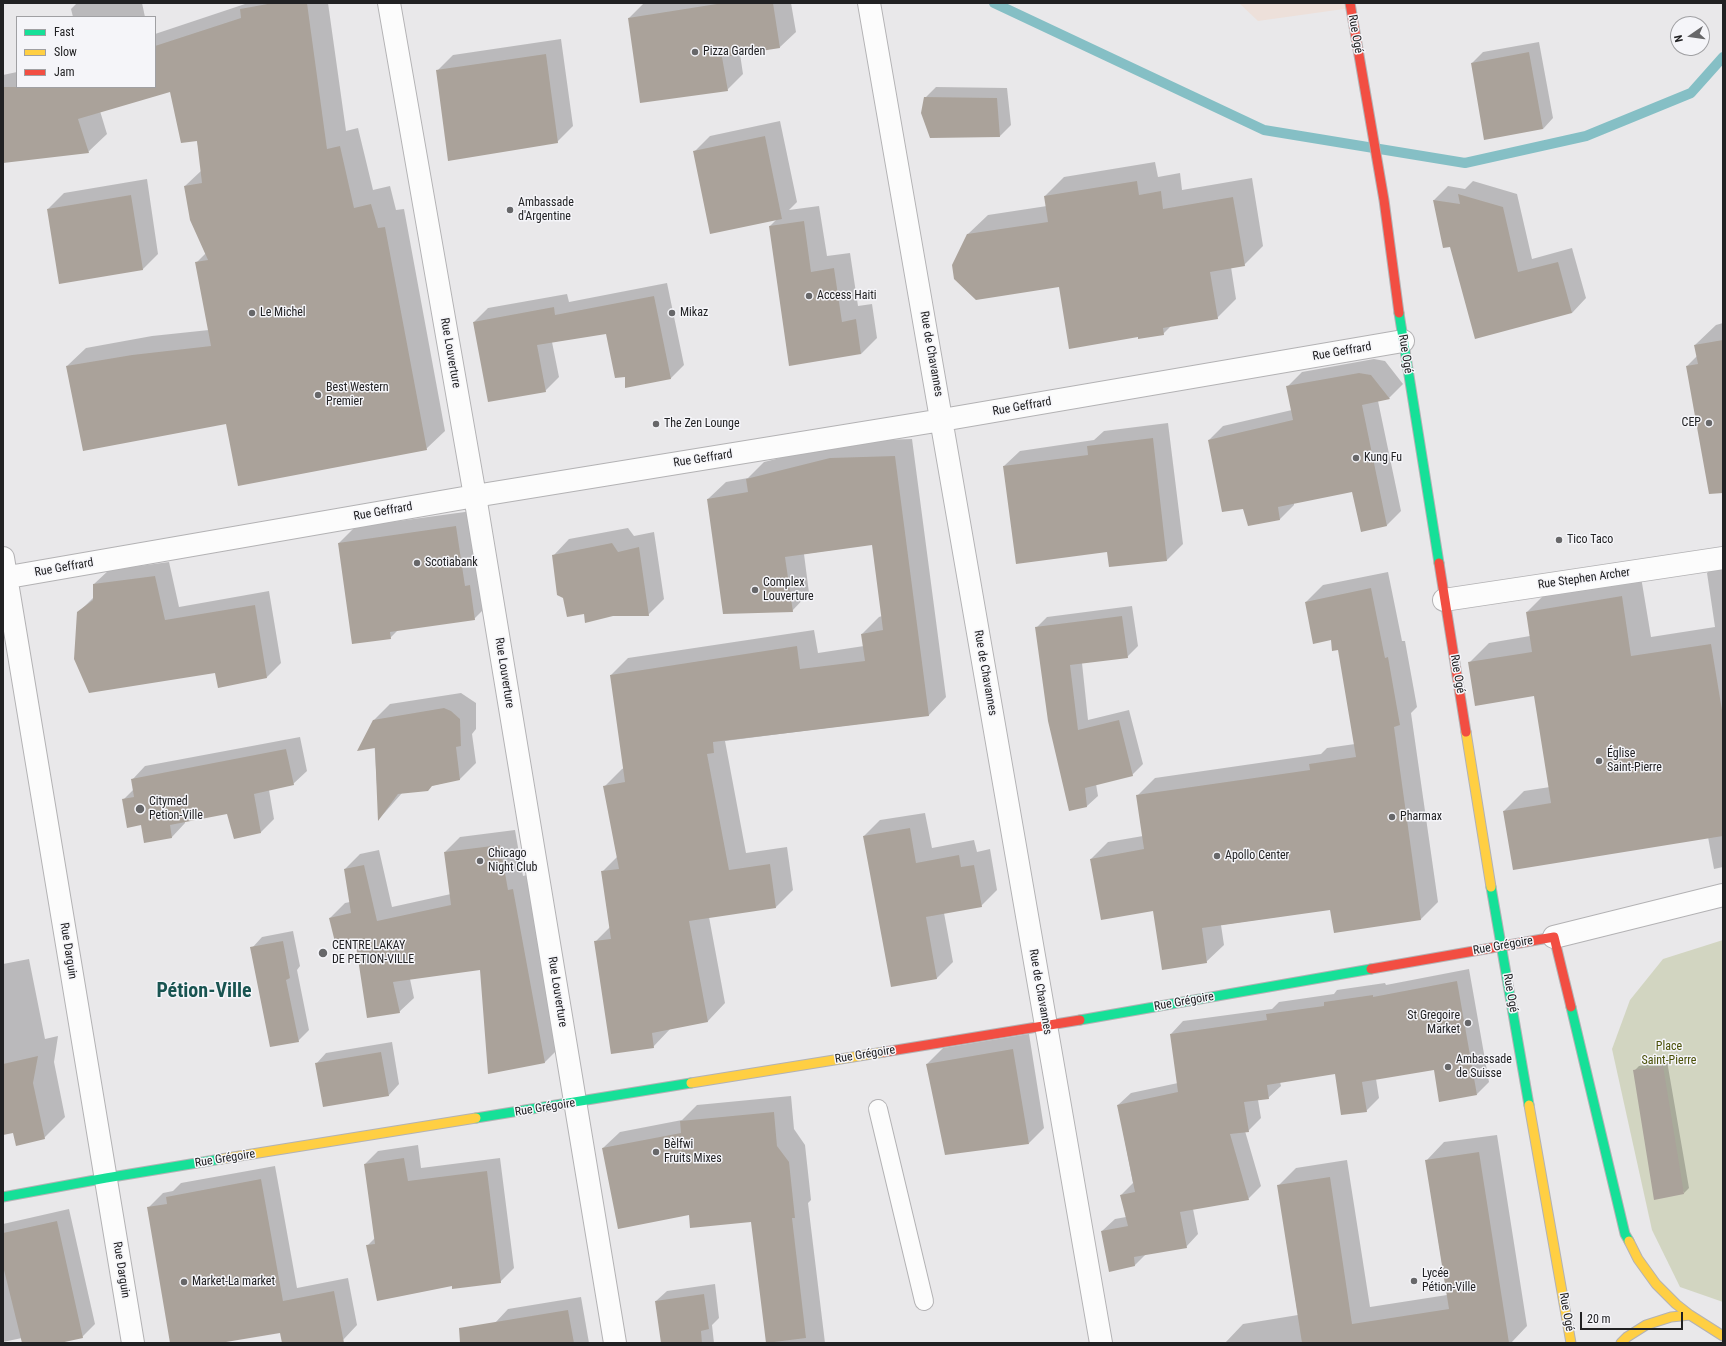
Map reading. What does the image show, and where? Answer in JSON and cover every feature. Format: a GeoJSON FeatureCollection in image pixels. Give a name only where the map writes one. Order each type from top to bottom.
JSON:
{"type":"FeatureCollection","features":[{"type":"Feature","properties":{"kind":"main road","name":"Rue Ogé"},"geometry":{"type":"LineString","coordinates":[[1350,3],[1384,200],[1403,341],[1501,946],[1572,1343]]}},
{"type":"Feature","properties":{"kind":"main road","name":"Rue Grégoire"},"geometry":{"type":"LineString","coordinates":[[3,1197],[106,1178],[1046,1026],[1554,937]]}},
{"type":"Feature","properties":{"kind":"main road"},"geometry":{"type":"LineString","coordinates":[[1554,937],[1625,1234],[1638,1259],[1656,1284],[1676,1304],[1690,1315],[1723,1336]]}},
{"type":"Feature","properties":{"kind":"main road"},"geometry":{"type":"LineString","coordinates":[[1621,1343],[1627,1337],[1646,1325],[1671,1317],[1690,1315]]}},
{"type":"Feature","properties":{"kind":"street","name":"Rue Louverture"},"geometry":{"type":"LineString","coordinates":[[389,3],[475,496],[615,1343]]}},
{"type":"Feature","properties":{"kind":"street","name":"Rue de Chavannes"},"geometry":{"type":"LineString","coordinates":[[869,3],[1101,1343]]}},
{"type":"Feature","properties":{"kind":"street","name":"Rue Geffrard"},"geometry":{"type":"LineString","coordinates":[[4,571],[942,420],[1403,341]]}},
{"type":"Feature","properties":{"kind":"street","name":"Rue Stephen Archer"},"geometry":{"type":"LineString","coordinates":[[1444,600],[1723,558]]}},
{"type":"Feature","properties":{"kind":"street","name":"Rue Darguin"},"geometry":{"type":"LineString","coordinates":[[4,571],[133,1343]]}},
{"type":"Feature","properties":{"kind":"street","name":"Rue Grégoire"},"geometry":{"type":"LineString","coordinates":[[1554,937],[1723,895]]}},
{"type":"Feature","properties":{"kind":"lane"},"geometry":{"type":"LineString","coordinates":[[878,1109],[924,1301]]}},
{"type":"Feature","properties":{"kind":"shaded area"},"geometry":{"type":"Polygon","coordinates":[[[1239,3],[1350,3],[1351,8],[1258,21],[1239,3]]]}},
{"type":"Feature","properties":{"kind":"green space","name":"Place Saint-Pierre"},"geometry":{"type":"Polygon","coordinates":[[[1723,940],[1723,1302],[1680,1287],[1652,1230],[1612,1049],[1630,1000],[1663,959],[1723,940]]]}},
{"type":"Feature","properties":{"kind":"building"},"geometry":{"type":"Polygon","coordinates":[[[273,3],[307,3],[327,149],[340,146],[354,208],[371,204],[378,228],[385,227],[427,450],[238,486],[226,424],[83,451],[66,366],[132,355],[211,346],[195,262],[208,260],[190,220],[184,186],[202,183],[197,141],[181,143],[170,92],[78,119],[89,153],[3,163],[3,87],[156,88],[156,46],[241,18],[240,9],[273,3]]]}},
{"type":"Feature","properties":{"kind":"building"},"geometry":{"type":"Polygon","coordinates":[[[723,3],[773,3],[780,48],[722,57],[728,91],[640,103],[628,18],[723,3]]]}},
{"type":"Feature","properties":{"kind":"building"},"geometry":{"type":"Polygon","coordinates":[[[1529,52],[1543,129],[1484,140],[1471,63],[1529,52]]]}},
{"type":"Feature","properties":{"kind":"building"},"geometry":{"type":"Polygon","coordinates":[[[546,54],[558,143],[448,161],[436,70],[546,54]]]}},
{"type":"Feature","properties":{"kind":"building"},"geometry":{"type":"Polygon","coordinates":[[[924,97],[997,98],[1000,137],[930,138],[921,113],[924,97]]]}},
{"type":"Feature","properties":{"kind":"building"},"geometry":{"type":"Polygon","coordinates":[[[765,136],[782,219],[710,234],[693,151],[765,136]]]}},
{"type":"Feature","properties":{"kind":"building"},"geometry":{"type":"Polygon","coordinates":[[[1137,181],[1139,195],[1161,191],[1163,209],[1233,197],[1245,266],[1210,272],[1218,319],[1163,328],[1164,335],[1138,339],[1138,337],[1069,349],[1059,287],[976,300],[954,279],[952,265],[967,234],[1048,222],[1044,196],[1137,181]]]}},
{"type":"Feature","properties":{"kind":"building"},"geometry":{"type":"Polygon","coordinates":[[[1458,194],[1503,207],[1518,272],[1558,262],[1572,313],[1475,339],[1450,247],[1443,248],[1433,200],[1460,204],[1458,194]]]}},
{"type":"Feature","properties":{"kind":"building"},"geometry":{"type":"Polygon","coordinates":[[[131,195],[143,270],[59,284],[47,209],[131,195]]]}},
{"type":"Feature","properties":{"kind":"building","name":"Access Haiti"},"geometry":{"type":"Polygon","coordinates":[[[804,221],[811,272],[834,268],[842,322],[856,319],[861,354],[789,366],[769,226],[804,221]]]}},
{"type":"Feature","properties":{"kind":"building"},"geometry":{"type":"Polygon","coordinates":[[[654,296],[671,379],[625,388],[625,377],[615,378],[606,334],[537,345],[546,392],[488,402],[473,322],[554,307],[555,315],[654,296]]]}},
{"type":"Feature","properties":{"kind":"building","name":"CEP"},"geometry":{"type":"Polygon","coordinates":[[[1723,340],[1723,493],[1709,494],[1686,366],[1698,364],[1694,345],[1723,340]]]}},
{"type":"Feature","properties":{"kind":"building"},"geometry":{"type":"Polygon","coordinates":[[[1359,373],[1371,375],[1390,399],[1362,405],[1387,526],[1361,532],[1352,492],[1278,507],[1280,520],[1248,526],[1243,509],[1222,512],[1208,440],[1293,420],[1286,386],[1359,373]]]}},
{"type":"Feature","properties":{"kind":"building"},"geometry":{"type":"Polygon","coordinates":[[[1153,438],[1167,561],[1109,567],[1107,552],[1016,564],[1003,466],[1088,455],[1087,446],[1153,438]]]}},
{"type":"Feature","properties":{"kind":"building"},"geometry":{"type":"Polygon","coordinates":[[[895,456],[929,716],[713,742],[714,753],[707,754],[729,870],[770,864],[776,908],[689,921],[708,1022],[652,1033],[654,1048],[611,1054],[594,941],[611,939],[601,871],[619,869],[603,786],[625,782],[610,675],[797,646],[800,669],[865,661],[861,634],[883,630],[872,545],[785,557],[793,612],[723,614],[707,499],[748,492],[746,479],[830,458],[895,456]]]}},
{"type":"Feature","properties":{"kind":"building"},"geometry":{"type":"Polygon","coordinates":[[[456,526],[465,586],[470,585],[475,620],[390,632],[391,639],[352,644],[338,543],[456,526]]]}},
{"type":"Feature","properties":{"kind":"building"},"geometry":{"type":"Polygon","coordinates":[[[612,543],[618,552],[639,547],[649,616],[613,616],[585,623],[584,614],[567,617],[563,598],[557,595],[552,555],[612,543]]]}},
{"type":"Feature","properties":{"kind":"building"},"geometry":{"type":"Polygon","coordinates":[[[155,576],[165,620],[255,605],[267,678],[218,688],[215,673],[89,693],[74,659],[77,612],[93,600],[93,584],[155,576]]]}},
{"type":"Feature","properties":{"kind":"building"},"geometry":{"type":"Polygon","coordinates":[[[1371,588],[1385,658],[1388,657],[1400,725],[1394,727],[1421,920],[1334,933],[1330,910],[1202,928],[1207,963],[1162,970],[1153,911],[1101,920],[1090,859],[1144,849],[1136,795],[1310,770],[1309,764],[1356,757],[1338,650],[1332,651],[1331,640],[1313,644],[1305,602],[1371,588]]]}},
{"type":"Feature","properties":{"kind":"building","name":"Église Saint-Pierre"},"geometry":{"type":"Polygon","coordinates":[[[1622,596],[1631,656],[1711,644],[1723,716],[1723,836],[1513,870],[1503,811],[1551,803],[1534,696],[1475,706],[1468,662],[1532,652],[1526,612],[1622,596]]]}},
{"type":"Feature","properties":{"kind":"building"},"geometry":{"type":"Polygon","coordinates":[[[1122,616],[1128,658],[1070,665],[1078,730],[1119,720],[1133,776],[1085,788],[1087,807],[1069,811],[1048,721],[1035,627],[1122,616]]]}},
{"type":"Feature","properties":{"kind":"building"},"geometry":{"type":"Polygon","coordinates":[[[444,708],[451,711],[460,719],[461,746],[456,747],[460,780],[432,786],[428,791],[398,794],[378,821],[375,748],[357,751],[373,720],[444,708]]]}},
{"type":"Feature","properties":{"kind":"building"},"geometry":{"type":"Polygon","coordinates":[[[286,749],[294,785],[254,794],[261,833],[234,839],[227,814],[170,825],[172,838],[144,843],[141,825],[127,828],[122,799],[134,797],[131,779],[286,749]]]}},
{"type":"Feature","properties":{"kind":"building"},"geometry":{"type":"Polygon","coordinates":[[[910,828],[916,863],[959,855],[961,867],[974,865],[982,907],[926,917],[937,979],[891,987],[863,836],[910,828]]]}},
{"type":"Feature","properties":{"kind":"building"},"geometry":{"type":"Polygon","coordinates":[[[500,845],[508,890],[513,889],[545,1063],[488,1074],[480,970],[393,982],[400,1013],[367,1018],[355,939],[335,942],[329,918],[351,913],[344,869],[364,865],[377,921],[451,905],[444,852],[500,845]]]}},
{"type":"Feature","properties":{"kind":"building"},"geometry":{"type":"Polygon","coordinates":[[[283,941],[290,978],[286,980],[299,1042],[270,1047],[250,947],[283,941]]]}},
{"type":"Feature","properties":{"kind":"building"},"geometry":{"type":"Polygon","coordinates":[[[1457,981],[1477,1095],[1439,1102],[1434,1070],[1362,1082],[1367,1112],[1341,1115],[1335,1074],[1267,1085],[1269,1099],[1244,1102],[1249,1132],[1230,1134],[1249,1200],[1180,1212],[1187,1248],[1134,1257],[1135,1266],[1109,1272],[1101,1231],[1128,1226],[1120,1195],[1135,1192],[1117,1105],[1178,1092],[1170,1034],[1267,1020],[1266,1014],[1324,1006],[1324,1002],[1373,995],[1373,997],[1457,981]]]}},
{"type":"Feature","properties":{"kind":"building"},"geometry":{"type":"Polygon","coordinates":[[[1013,1049],[1029,1144],[945,1155],[926,1064],[1013,1049]]]}},
{"type":"Feature","properties":{"kind":"building"},"geometry":{"type":"Polygon","coordinates":[[[381,1052],[389,1096],[323,1107],[315,1063],[381,1052]]]}},
{"type":"Feature","properties":{"kind":"building"},"geometry":{"type":"Polygon","coordinates":[[[38,1056],[33,1083],[45,1139],[16,1146],[13,1133],[3,1135],[3,1064],[38,1056]]]}},
{"type":"Feature","properties":{"kind":"building"},"geometry":{"type":"Polygon","coordinates":[[[1663,1066],[1684,1194],[1654,1200],[1633,1070],[1663,1066]]]}},
{"type":"Feature","properties":{"kind":"building"},"geometry":{"type":"Polygon","coordinates":[[[774,1112],[777,1146],[789,1162],[795,1218],[792,1218],[806,1338],[766,1343],[751,1222],[690,1228],[689,1215],[618,1229],[602,1148],[681,1133],[680,1121],[774,1112]]]}},
{"type":"Feature","properties":{"kind":"building"},"geometry":{"type":"Polygon","coordinates":[[[1479,1152],[1509,1343],[1302,1343],[1277,1185],[1330,1177],[1352,1324],[1449,1309],[1425,1160],[1479,1152]]]}},
{"type":"Feature","properties":{"kind":"building"},"geometry":{"type":"Polygon","coordinates":[[[404,1158],[408,1181],[487,1171],[501,1283],[452,1289],[452,1286],[377,1301],[366,1245],[375,1244],[364,1164],[404,1158]]]}},
{"type":"Feature","properties":{"kind":"building"},"geometry":{"type":"Polygon","coordinates":[[[261,1179],[283,1301],[334,1291],[344,1343],[282,1343],[280,1333],[220,1343],[170,1343],[147,1207],[167,1204],[166,1197],[261,1179]]]}},
{"type":"Feature","properties":{"kind":"building"},"geometry":{"type":"Polygon","coordinates":[[[57,1221],[83,1338],[60,1343],[22,1343],[3,1266],[3,1233],[57,1221]]]}},
{"type":"Feature","properties":{"kind":"building"},"geometry":{"type":"Polygon","coordinates":[[[704,1294],[709,1329],[701,1331],[702,1343],[661,1343],[655,1301],[704,1294]]]}},
{"type":"Feature","properties":{"kind":"building"},"geometry":{"type":"Polygon","coordinates":[[[568,1310],[574,1343],[460,1343],[459,1328],[568,1310]]]}},
{"type":"Feature","properties":{"kind":"waterway"},"geometry":{"type":"LineString","coordinates":[[994,3],[1264,130],[1465,163],[1586,136],[1691,93],[1723,57]]}},
{"type":"Feature","properties":{"kind":"traffic: fast"},"geometry":{"type":"LineString","coordinates":[[1399,313],[1439,563]]}},
{"type":"Feature","properties":{"kind":"traffic: fast"},"geometry":{"type":"LineString","coordinates":[[1491,887],[1529,1105]]}},
{"type":"Feature","properties":{"kind":"traffic: fast"},"geometry":{"type":"LineString","coordinates":[[1080,1020],[1371,969]]}},
{"type":"Feature","properties":{"kind":"traffic: fast"},"geometry":{"type":"LineString","coordinates":[[1571,1007],[1625,1234],[1629,1241]]}},
{"type":"Feature","properties":{"kind":"traffic: fast"},"geometry":{"type":"LineString","coordinates":[[476,1118],[691,1083]]}},
{"type":"Feature","properties":{"kind":"traffic: fast"},"geometry":{"type":"LineString","coordinates":[[3,1197],[221,1159]]}},
{"type":"Feature","properties":{"kind":"traffic: slow"},"geometry":{"type":"LineString","coordinates":[[1466,732],[1491,887]]}},
{"type":"Feature","properties":{"kind":"traffic: slow"},"geometry":{"type":"LineString","coordinates":[[691,1083],[884,1052]]}},
{"type":"Feature","properties":{"kind":"traffic: slow"},"geometry":{"type":"LineString","coordinates":[[1529,1105],[1571,1343]]}},
{"type":"Feature","properties":{"kind":"traffic: slow"},"geometry":{"type":"LineString","coordinates":[[221,1159],[476,1118]]}},
{"type":"Feature","properties":{"kind":"traffic: slow"},"geometry":{"type":"LineString","coordinates":[[1629,1241],[1638,1259],[1656,1284],[1676,1304],[1690,1315],[1723,1336]]}},
{"type":"Feature","properties":{"kind":"traffic: slow"},"geometry":{"type":"LineString","coordinates":[[1621,1343],[1627,1337],[1646,1325],[1671,1317],[1690,1315]]}},
{"type":"Feature","properties":{"kind":"traffic: jam"},"geometry":{"type":"LineString","coordinates":[[1350,3],[1384,200],[1399,313]]}},
{"type":"Feature","properties":{"kind":"traffic: jam"},"geometry":{"type":"LineString","coordinates":[[1439,563],[1466,732]]}},
{"type":"Feature","properties":{"kind":"traffic: jam"},"geometry":{"type":"LineString","coordinates":[[1371,969],[1554,937],[1571,1007]]}},
{"type":"Feature","properties":{"kind":"traffic: jam"},"geometry":{"type":"LineString","coordinates":[[884,1052],[1080,1020]]}},
{"type":"Feature","properties":{"kind":"place","name":"Pizza Garden"},"geometry":{"type":"Point","coordinates":[695,52]}},
{"type":"Feature","properties":{"kind":"place","name":"Ambassade d'Argentine"},"geometry":{"type":"Point","coordinates":[510,210]}},
{"type":"Feature","properties":{"kind":"place","name":"Access Haiti"},"geometry":{"type":"Point","coordinates":[809,296]}},
{"type":"Feature","properties":{"kind":"place","name":"Le Michel"},"geometry":{"type":"Point","coordinates":[252,313]}},
{"type":"Feature","properties":{"kind":"place","name":"Mikaz"},"geometry":{"type":"Point","coordinates":[672,313]}},
{"type":"Feature","properties":{"kind":"place","name":"Best Western Premier"},"geometry":{"type":"Point","coordinates":[318,395]}},
{"type":"Feature","properties":{"kind":"place","name":"CEP"},"geometry":{"type":"Point","coordinates":[1709,423]}},
{"type":"Feature","properties":{"kind":"place","name":"The Zen Lounge"},"geometry":{"type":"Point","coordinates":[656,424]}},
{"type":"Feature","properties":{"kind":"place","name":"Kung Fu"},"geometry":{"type":"Point","coordinates":[1356,458]}},
{"type":"Feature","properties":{"kind":"place","name":"Tico Taco"},"geometry":{"type":"Point","coordinates":[1559,540]}},
{"type":"Feature","properties":{"kind":"place","name":"Scotiabank"},"geometry":{"type":"Point","coordinates":[417,563]}},
{"type":"Feature","properties":{"kind":"place","name":"Complex Louverture"},"geometry":{"type":"Point","coordinates":[755,590]}},
{"type":"Feature","properties":{"kind":"place","name":"Église Saint-Pierre"},"geometry":{"type":"Point","coordinates":[1599,761]}},
{"type":"Feature","properties":{"kind":"place","name":"Citymed Petion-Ville"},"geometry":{"type":"Point","coordinates":[140,809]}},
{"type":"Feature","properties":{"kind":"place","name":"Pharmax"},"geometry":{"type":"Point","coordinates":[1392,817]}},
{"type":"Feature","properties":{"kind":"place","name":"Apollo Center"},"geometry":{"type":"Point","coordinates":[1217,856]}},
{"type":"Feature","properties":{"kind":"place","name":"Chicago Night Club"},"geometry":{"type":"Point","coordinates":[480,861]}},
{"type":"Feature","properties":{"kind":"place","name":"CENTRE LAKAY DE PETION-VILLE"},"geometry":{"type":"Point","coordinates":[323,953]}},
{"type":"Feature","properties":{"kind":"place","name":"St Gregoire Market"},"geometry":{"type":"Point","coordinates":[1468,1023]}},
{"type":"Feature","properties":{"kind":"place","name":"Ambassade de Suisse"},"geometry":{"type":"Point","coordinates":[1448,1067]}},
{"type":"Feature","properties":{"kind":"place","name":"Bèlfwi Fruits Mixes"},"geometry":{"type":"Point","coordinates":[656,1152]}},
{"type":"Feature","properties":{"kind":"place","name":"Lycée Pétion-Ville"},"geometry":{"type":"Point","coordinates":[1414,1281]}},
{"type":"Feature","properties":{"kind":"place","name":"Market-La market"},"geometry":{"type":"Point","coordinates":[184,1282]}},
{"type":"Feature","properties":{"kind":"district","name":"Pétion-Ville"},"geometry":{"type":"Point","coordinates":[204,992]}}]}
